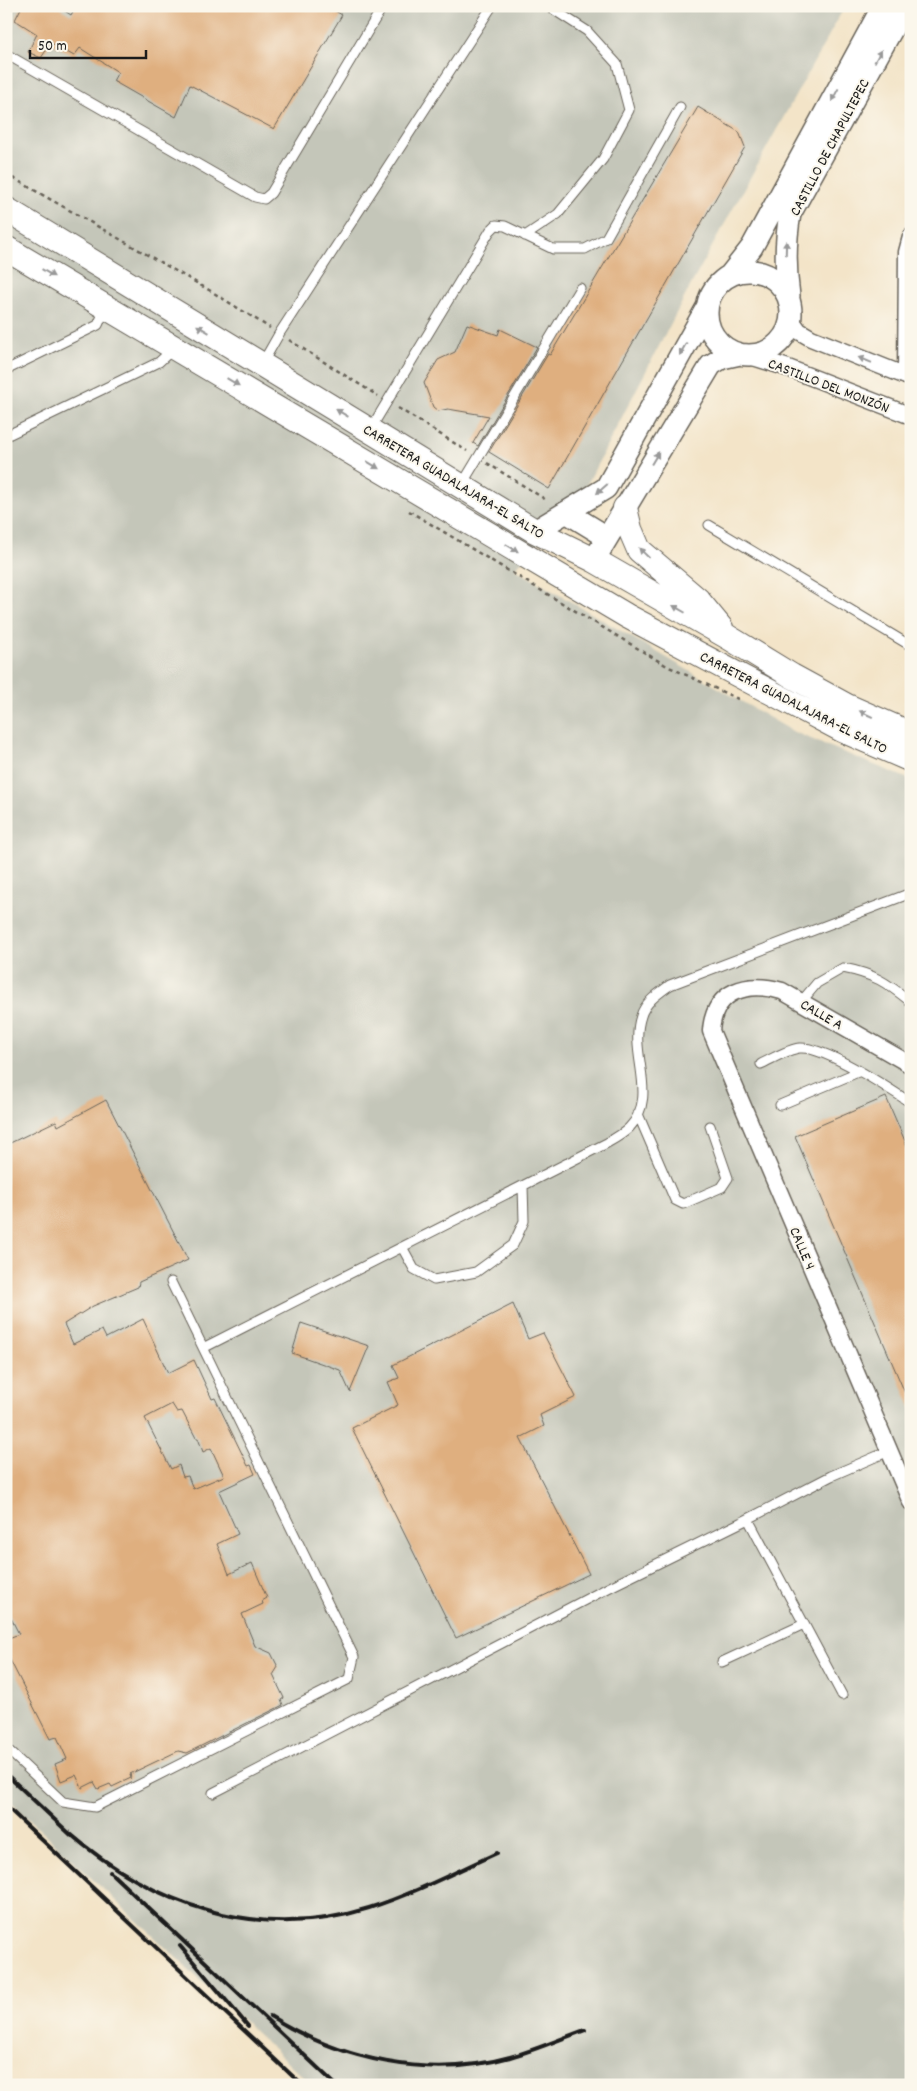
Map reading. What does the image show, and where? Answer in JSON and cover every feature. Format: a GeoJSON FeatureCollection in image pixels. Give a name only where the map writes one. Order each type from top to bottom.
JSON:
{"type":"FeatureCollection","features":[{"type":"Feature","properties":{"kind":"main road","name":"CARRETERA GUADALAJARA-EL SALTO"},"geometry":{"type":"LineString","coordinates":[[6,209],[536,531],[594,560],[847,706],[911,734]]}},
{"type":"Feature","properties":{"kind":"main road","name":"CARRETERA GUADALAJARA-EL SALTO"},"geometry":{"type":"LineString","coordinates":[[6,248],[627,616],[842,730],[911,760]]}},
{"type":"Feature","properties":{"kind":"main road"},"geometry":{"type":"LineString","coordinates":[[625,508],[630,529],[640,550],[698,600],[728,637]]}},
{"type":"Feature","properties":{"kind":"street","name":"CASTILLO DE CHAPULTEPEC"},"geometry":{"type":"LineString","coordinates":[[730,275],[752,247],[883,6]]}},
{"type":"Feature","properties":{"kind":"street","name":"CASTILLO DE CHAPULTEPEC"},"geometry":{"type":"LineString","coordinates":[[789,296],[785,268],[786,235],[790,214],[906,6]]}},
{"type":"Feature","properties":{"kind":"street"},"geometry":{"type":"LineString","coordinates":[[791,320],[800,331],[811,338],[909,377],[908,252],[911,237]]}},
{"type":"Feature","properties":{"kind":"street"},"geometry":{"type":"LineString","coordinates":[[536,531],[606,488],[707,307],[711,294],[719,283],[730,275],[743,271],[764,273],[781,284],[789,296],[792,310],[791,320],[784,337],[774,347],[761,353],[722,358],[711,365],[594,560]]}},
{"type":"Feature","properties":{"kind":"street"},"geometry":{"type":"LineString","coordinates":[[707,307],[712,333],[721,344],[733,352],[743,354]]}},
{"type":"Feature","properties":{"kind":"street","name":"CASTILLO DEL MONZÓN"},"geometry":{"type":"LineString","coordinates":[[743,354],[788,368],[911,416]]}},
{"type":"Feature","properties":{"kind":"street"},"geometry":{"type":"LineString","coordinates":[[566,512],[607,537]]}},
{"type":"Feature","properties":{"kind":"street","name":"CALLE A"},"geometry":{"type":"LineString","coordinates":[[727,996],[754,986],[782,991],[911,1065]]}},
{"type":"Feature","properties":{"kind":"street","name":"CALLE 4"},"geometry":{"type":"LineString","coordinates":[[727,996],[718,1005],[712,1018],[711,1030],[911,1502]]}},
{"type":"Feature","properties":{"kind":"lane"},"geometry":{"type":"LineString","coordinates":[[6,54],[255,197],[264,199],[271,193],[383,6]]}},
{"type":"Feature","properties":{"kind":"lane"},"geometry":{"type":"LineString","coordinates":[[262,364],[279,334],[492,6]]}},
{"type":"Feature","properties":{"kind":"lane"},"geometry":{"type":"LineString","coordinates":[[525,236],[558,214],[603,159],[629,110],[617,64],[587,31],[548,6]]}},
{"type":"Feature","properties":{"kind":"lane"},"geometry":{"type":"LineString","coordinates":[[370,430],[490,231],[496,226],[505,226],[553,249],[585,249],[606,238],[680,107]]}},
{"type":"Feature","properties":{"kind":"lane"},"geometry":{"type":"LineString","coordinates":[[461,486],[580,288]]}},
{"type":"Feature","properties":{"kind":"lane"},"geometry":{"type":"LineString","coordinates":[[6,370],[98,325],[106,307]]}},
{"type":"Feature","properties":{"kind":"lane"},"geometry":{"type":"LineString","coordinates":[[6,436],[159,362],[174,348]]}},
{"type":"Feature","properties":{"kind":"lane"},"geometry":{"type":"LineString","coordinates":[[709,525],[911,646]]}},
{"type":"Feature","properties":{"kind":"lane"},"geometry":{"type":"LineString","coordinates":[[204,1347],[607,1143],[629,1128],[642,1108],[645,1088],[639,1063],[638,1038],[641,1015],[651,999],[670,985],[911,893]]}},
{"type":"Feature","properties":{"kind":"lane"},"geometry":{"type":"LineString","coordinates":[[801,1002],[817,983],[843,968],[865,972],[887,983],[911,1002]]}},
{"type":"Feature","properties":{"kind":"lane"},"geometry":{"type":"LineString","coordinates":[[761,1064],[798,1048],[814,1048],[858,1072],[876,1079],[911,1103]]}},
{"type":"Feature","properties":{"kind":"lane"},"geometry":{"type":"LineString","coordinates":[[780,1105],[858,1072]]}},
{"type":"Feature","properties":{"kind":"lane"},"geometry":{"type":"LineString","coordinates":[[638,1114],[675,1200],[683,1204],[722,1187],[728,1178],[710,1126]]}},
{"type":"Feature","properties":{"kind":"lane"},"geometry":{"type":"LineString","coordinates":[[402,1247],[414,1270],[434,1280],[476,1272],[513,1245],[524,1221],[523,1186]]}},
{"type":"Feature","properties":{"kind":"lane"},"geometry":{"type":"LineString","coordinates":[[6,1748],[63,1802],[95,1807],[349,1678],[354,1657],[171,1282]]}},
{"type":"Feature","properties":{"kind":"lane"},"geometry":{"type":"LineString","coordinates":[[213,1793],[610,1587],[831,1476],[889,1451]]}},
{"type":"Feature","properties":{"kind":"lane"},"geometry":{"type":"LineString","coordinates":[[748,1519],[842,1695]]}},
{"type":"Feature","properties":{"kind":"lane"},"geometry":{"type":"LineString","coordinates":[[722,1662],[804,1624]]}},
{"type":"Feature","properties":{"kind":"shaded area"},"geometry":{"type":"Polygon","coordinates":[[[6,6],[845,6],[693,281],[586,486],[515,569],[794,732],[911,780],[911,2085],[312,2085],[6,1798],[6,6]]]}},
{"type":"Feature","properties":{"kind":"building"},"geometry":{"type":"Polygon","coordinates":[[[22,6],[57,6],[71,15],[76,6],[327,6],[342,15],[274,129],[190,85],[176,117],[113,81],[118,72],[80,48],[74,56],[51,43],[41,58],[28,52],[37,34],[15,20],[22,6]]]}},
{"type":"Feature","properties":{"kind":"building"},"geometry":{"type":"Polygon","coordinates":[[[698,107],[739,132],[745,147],[549,489],[489,452],[548,354],[550,355],[698,107]]]}},
{"type":"Feature","properties":{"kind":"building"},"geometry":{"type":"Polygon","coordinates":[[[467,324],[498,335],[500,329],[537,347],[478,446],[473,443],[489,416],[448,409],[438,411],[433,407],[424,383],[438,360],[455,352],[467,324]]]}},
{"type":"Feature","properties":{"kind":"building"},"geometry":{"type":"Polygon","coordinates":[[[886,1097],[911,1155],[911,1407],[795,1136],[886,1097]]]}},
{"type":"Feature","properties":{"kind":"building"},"geometry":{"type":"Polygon","coordinates":[[[106,1100],[188,1260],[139,1282],[138,1287],[93,1306],[64,1324],[73,1344],[102,1330],[106,1338],[143,1319],[168,1373],[194,1360],[212,1399],[215,1398],[248,1466],[251,1465],[255,1474],[219,1491],[238,1534],[217,1544],[229,1574],[252,1563],[267,1598],[262,1601],[263,1604],[242,1614],[255,1646],[271,1653],[278,1667],[273,1675],[284,1698],[281,1700],[283,1705],[187,1753],[178,1751],[130,1774],[131,1778],[112,1787],[110,1784],[98,1789],[94,1782],[82,1788],[76,1775],[61,1781],[55,1764],[67,1759],[57,1737],[50,1739],[6,1652],[6,1639],[19,1634],[6,1608],[6,1145],[56,1121],[58,1126],[106,1100]],[[172,1404],[145,1418],[171,1469],[179,1465],[183,1477],[188,1476],[193,1489],[224,1476],[211,1448],[203,1452],[198,1438],[196,1438],[182,1411],[177,1412],[172,1404]]]}},
{"type":"Feature","properties":{"kind":"building"},"geometry":{"type":"Polygon","coordinates":[[[513,1304],[528,1339],[543,1333],[576,1397],[540,1415],[544,1426],[520,1438],[589,1574],[456,1638],[352,1428],[398,1405],[388,1382],[399,1378],[393,1365],[513,1304]]]}},
{"type":"Feature","properties":{"kind":"building"},"geometry":{"type":"Polygon","coordinates":[[[301,1323],[369,1346],[350,1392],[340,1370],[292,1353],[301,1323]]]}},
{"type":"Feature","properties":{"kind":"railway"},"geometry":{"type":"LineString","coordinates":[[6,1774],[72,1836]]}},
{"type":"Feature","properties":{"kind":"railway"},"geometry":{"type":"LineString","coordinates":[[6,1806],[302,2085]]}},
{"type":"Feature","properties":{"kind":"railway"},"geometry":{"type":"LineString","coordinates":[[68,1832],[100,1858],[135,1880],[171,1897],[208,1910],[247,1919],[287,1921],[328,1918],[369,1908],[418,1889],[497,1853]]}},
{"type":"Feature","properties":{"kind":"railway"},"geometry":{"type":"LineString","coordinates":[[110,1872],[336,2085]]}},
{"type":"Feature","properties":{"kind":"railway"},"geometry":{"type":"LineString","coordinates":[[180,1946],[248,2026]]}},
{"type":"Feature","properties":{"kind":"railway"},"geometry":{"type":"LineString","coordinates":[[270,2016],[326,2044],[355,2054],[386,2062],[417,2066],[479,2064],[539,2048],[585,2030]]}}]}
